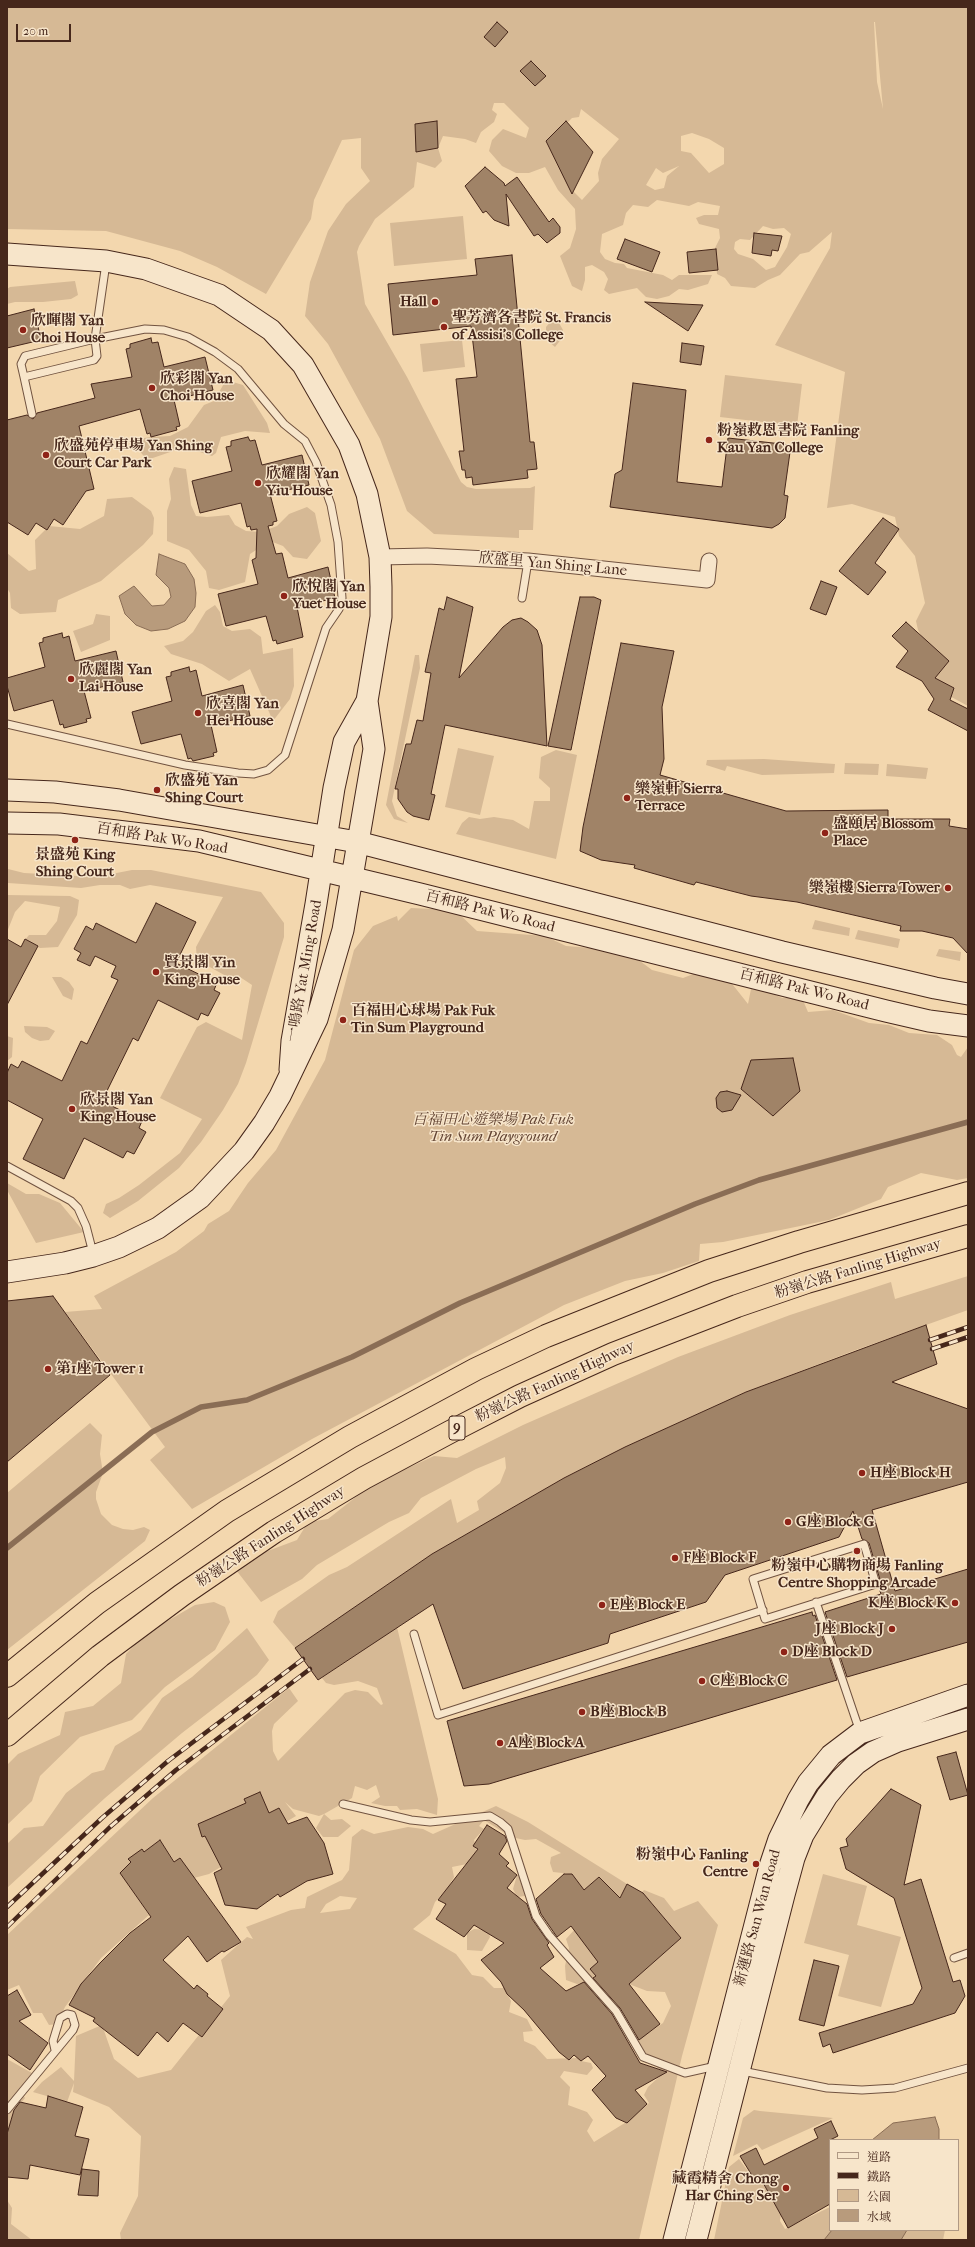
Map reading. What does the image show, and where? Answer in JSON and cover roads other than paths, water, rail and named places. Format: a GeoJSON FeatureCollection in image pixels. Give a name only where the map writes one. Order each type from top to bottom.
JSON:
{"type":"FeatureCollection","features":[{"type":"Feature","properties":{"kind":"highway"},"geometry":{"type":"LineString","coordinates":[[7,1676],[103,1599],[227,1511],[356,1433],[476,1369],[546,1336],[709,1271],[799,1242],[968,1193]]}},
{"type":"Feature","properties":{"kind":"highway","name":"粉嶺公路 Fanling Highway"},"geometry":{"type":"LineString","coordinates":[[7,1735],[100,1656],[261,1541],[364,1478],[450,1432],[520,1396],[613,1354],[724,1311],[807,1282],[968,1236]]}},
{"type":"Feature","properties":{"kind":"street"},"geometry":{"type":"LineString","coordinates":[[7,254],[106,261],[146,270],[219,295],[271,330],[303,365],[349,445],[367,494],[380,557],[381,617],[367,701]]}},
{"type":"Feature","properties":{"kind":"street","name":"欣盛里 Yan Shing Lane"},"geometry":{"type":"LineString","coordinates":[[380,557],[427,556],[528,561],[707,580],[709,561]]}},
{"type":"Feature","properties":{"kind":"street","name":"一鳴路 Yat Ming Road"},"geometry":{"type":"LineString","coordinates":[[290,1072],[292,1040],[334,788],[344,742],[367,701]]}},
{"type":"Feature","properties":{"kind":"street","name":"一鳴路 Yat Ming Road"},"geometry":{"type":"LineString","coordinates":[[7,1272],[65,1263],[93,1256],[146,1235],[200,1198],[239,1157],[252,1140],[280,1096],[290,1072],[305,1047],[328,986],[343,930],[353,879],[357,842],[374,749],[367,701]]}},
{"type":"Feature","properties":{"kind":"street","name":"百和路 Pak Wo Road"},"geometry":{"type":"LineString","coordinates":[[7,790],[55,792],[119,800],[357,842],[782,952],[935,988],[968,994]]}},
{"type":"Feature","properties":{"kind":"street","name":"百和路 Pak Wo Road"},"geometry":{"type":"LineString","coordinates":[[7,823],[59,824],[199,841],[886,1011],[929,1021],[968,1026]]}},
{"type":"Feature","properties":{"kind":"street","name":"新運路 San Wan Road"},"geometry":{"type":"LineString","coordinates":[[696,2240],[729,2068],[779,1840],[808,1783],[832,1755],[860,1733],[968,1695]]}},
{"type":"Feature","properties":{"kind":"street","name":"新運路 San Wan Road"},"geometry":{"type":"LineString","coordinates":[[674,2240],[794,1858],[804,1835],[827,1796],[856,1764],[873,1752],[898,1740],[968,1720]]}},
{"type":"Feature","properties":{"kind":"lane"},"geometry":{"type":"LineString","coordinates":[[24,377],[94,360],[97,356],[95,339],[106,261]]}},
{"type":"Feature","properties":{"kind":"lane"},"geometry":{"type":"LineString","coordinates":[[7,724],[184,765],[254,774],[268,770],[285,755],[324,633],[338,609],[342,598],[338,542],[331,505],[316,462],[305,441],[284,424],[238,368],[215,352],[188,337],[164,330],[145,329],[95,339],[25,356],[21,364],[32,414]]}},
{"type":"Feature","properties":{"kind":"lane"},"geometry":{"type":"LineString","coordinates":[[522,598],[528,561]]}},
{"type":"Feature","properties":{"kind":"lane"},"geometry":{"type":"LineString","coordinates":[[7,1166],[71,1201],[78,1208],[86,1226],[93,1256]]}},
{"type":"Feature","properties":{"kind":"lane"},"geometry":{"type":"LineString","coordinates":[[864,1544],[876,1584],[765,1618],[763,1610],[753,1579],[864,1544]]}},
{"type":"Feature","properties":{"kind":"lane"},"geometry":{"type":"LineString","coordinates":[[816,1602],[860,1733]]}},
{"type":"Feature","properties":{"kind":"lane"},"geometry":{"type":"LineString","coordinates":[[414,1634],[438,1715],[763,1610]]}},
{"type":"Feature","properties":{"kind":"lane"},"geometry":{"type":"LineString","coordinates":[[343,1804],[411,1820],[430,1822],[490,1816],[500,1822],[508,1829],[536,1916],[549,1935],[616,2011],[643,2057],[685,2074],[729,2068],[827,2088],[862,2090],[895,2088],[968,2068]]}},
{"type":"Feature","properties":{"kind":"lane"},"geometry":{"type":"LineString","coordinates":[[954,1958],[968,1953]]}},
{"type":"Feature","properties":{"kind":"lane"},"geometry":{"type":"LineString","coordinates":[[7,2110],[45,2066],[55,2050],[74,2030],[75,2025],[72,2015],[66,2014],[60,2018],[53,2041],[55,2050]]}},
{"type":"Feature","properties":{"kind":"water"},"geometry":{"type":"Polygon","coordinates":[[[159,554],[185,564],[194,579],[196,593],[195,607],[185,621],[168,629],[151,631],[136,625],[125,614],[119,596],[134,586],[152,606],[164,605],[171,597],[169,588],[156,575],[159,554]]]}},
{"type":"Feature","properties":{"kind":"water"},"geometry":{"type":"Polygon","coordinates":[[[935,2117],[939,2129],[939,2139],[873,2139],[893,2123],[935,2117]]]}},
{"type":"Feature","properties":{"kind":"water"},"geometry":{"type":"Polygon","coordinates":[[[831,2231],[906,2231],[901,2240],[824,2240],[831,2231]]]}},
{"type":"Feature","properties":{"kind":"waterway"},"geometry":{"type":"LineString","coordinates":[[7,1548],[152,1432],[201,1407],[247,1400],[352,1357],[460,1303],[695,1204],[759,1180],[968,1122]]}},
{"type":"Feature","properties":{"kind":"railway"},"geometry":{"type":"LineString","coordinates":[[930,1340],[968,1327]]}},
{"type":"Feature","properties":{"kind":"railway"},"geometry":{"type":"LineString","coordinates":[[932,1349],[968,1337]]}},
{"type":"Feature","properties":{"kind":"railway"},"geometry":{"type":"LineString","coordinates":[[7,1907],[102,1818],[168,1761],[303,1659]]}},
{"type":"Feature","properties":{"kind":"railway"},"geometry":{"type":"LineString","coordinates":[[7,1927],[110,1827],[176,1770],[310,1669]]}},
{"type":"Feature","properties":{"kind":"place","name":"Hall"},"geometry":{"type":"Point","coordinates":[435,302]}},
{"type":"Feature","properties":{"kind":"place","name":"聖芳濟各書院 St. Francis of Assisi's College"},"geometry":{"type":"Point","coordinates":[444,327]}},
{"type":"Feature","properties":{"kind":"place","name":"欣暉閣 Yan Choi House"},"geometry":{"type":"Point","coordinates":[23,330]}},
{"type":"Feature","properties":{"kind":"place","name":"欣彩閣 Yan Choi House"},"geometry":{"type":"Point","coordinates":[152,388]}},
{"type":"Feature","properties":{"kind":"place","name":"粉嶺救恩書院 Fanling Kau Yan College"},"geometry":{"type":"Point","coordinates":[709,440]}},
{"type":"Feature","properties":{"kind":"place","name":"欣盛苑停車場 Yan Shing Court Car Park"},"geometry":{"type":"Point","coordinates":[46,455]}},
{"type":"Feature","properties":{"kind":"place","name":"欣耀閣 Yan Yiu House"},"geometry":{"type":"Point","coordinates":[258,483]}},
{"type":"Feature","properties":{"kind":"place","name":"欣悅閣 Yan Yuet House"},"geometry":{"type":"Point","coordinates":[284,596]}},
{"type":"Feature","properties":{"kind":"place","name":"欣麗閣 Yan Lai House"},"geometry":{"type":"Point","coordinates":[71,679]}},
{"type":"Feature","properties":{"kind":"place","name":"欣喜閣 Yan Hei House"},"geometry":{"type":"Point","coordinates":[198,713]}},
{"type":"Feature","properties":{"kind":"place","name":"欣盛苑 Yan Shing Court"},"geometry":{"type":"Point","coordinates":[157,790]}},
{"type":"Feature","properties":{"kind":"place","name":"樂嶺軒 Sierra Terrace"},"geometry":{"type":"Point","coordinates":[627,798]}},
{"type":"Feature","properties":{"kind":"place","name":"盛頤居 Blossom Place"},"geometry":{"type":"Point","coordinates":[825,833]}},
{"type":"Feature","properties":{"kind":"place","name":"景盛苑 King Shing Court"},"geometry":{"type":"Point","coordinates":[75,840]}},
{"type":"Feature","properties":{"kind":"place","name":"樂嶺樓 Sierra Tower"},"geometry":{"type":"Point","coordinates":[948,888]}},
{"type":"Feature","properties":{"kind":"place","name":"賢景閣 Yin King House"},"geometry":{"type":"Point","coordinates":[156,972]}},
{"type":"Feature","properties":{"kind":"place","name":"百福田心球場 Pak Fuk Tin Sum Playground"},"geometry":{"type":"Point","coordinates":[343,1020]}},
{"type":"Feature","properties":{"kind":"place","name":"欣景閣 Yan King House"},"geometry":{"type":"Point","coordinates":[72,1109]}},
{"type":"Feature","properties":{"kind":"place","name":"第1座 Tower 1"},"geometry":{"type":"Point","coordinates":[48,1369]}},
{"type":"Feature","properties":{"kind":"place","name":"H座 Block H"},"geometry":{"type":"Point","coordinates":[862,1473]}},
{"type":"Feature","properties":{"kind":"place","name":"G座 Block G"},"geometry":{"type":"Point","coordinates":[788,1522]}},
{"type":"Feature","properties":{"kind":"place","name":"粉嶺中心購物商場 Fanling Centre Shopping Arcade"},"geometry":{"type":"Point","coordinates":[857,1551]}},
{"type":"Feature","properties":{"kind":"place","name":"F座 Block F"},"geometry":{"type":"Point","coordinates":[675,1558]}},
{"type":"Feature","properties":{"kind":"place","name":"K座 Block K"},"geometry":{"type":"Point","coordinates":[955,1603]}},
{"type":"Feature","properties":{"kind":"place","name":"E座 Block E"},"geometry":{"type":"Point","coordinates":[602,1605]}},
{"type":"Feature","properties":{"kind":"place","name":"J座 Block J"},"geometry":{"type":"Point","coordinates":[892,1629]}},
{"type":"Feature","properties":{"kind":"place","name":"D座 Block D"},"geometry":{"type":"Point","coordinates":[784,1652]}},
{"type":"Feature","properties":{"kind":"place","name":"C座 Block C"},"geometry":{"type":"Point","coordinates":[702,1681]}},
{"type":"Feature","properties":{"kind":"place","name":"B座 Block B"},"geometry":{"type":"Point","coordinates":[582,1712]}},
{"type":"Feature","properties":{"kind":"place","name":"A座 Block A"},"geometry":{"type":"Point","coordinates":[500,1743]}},
{"type":"Feature","properties":{"kind":"place","name":"粉嶺中心 Fanling Centre"},"geometry":{"type":"Point","coordinates":[756,1864]}},
{"type":"Feature","properties":{"kind":"place","name":"藏霞精舍 Chong Har Ching Ser"},"geometry":{"type":"Point","coordinates":[786,2188]}},
{"type":"Feature","properties":{"kind":"park label","name":"百福田心遊樂場 Pak Fuk Tin Sum Playground"},"geometry":{"type":"Point","coordinates":[493,1128]}}]}
